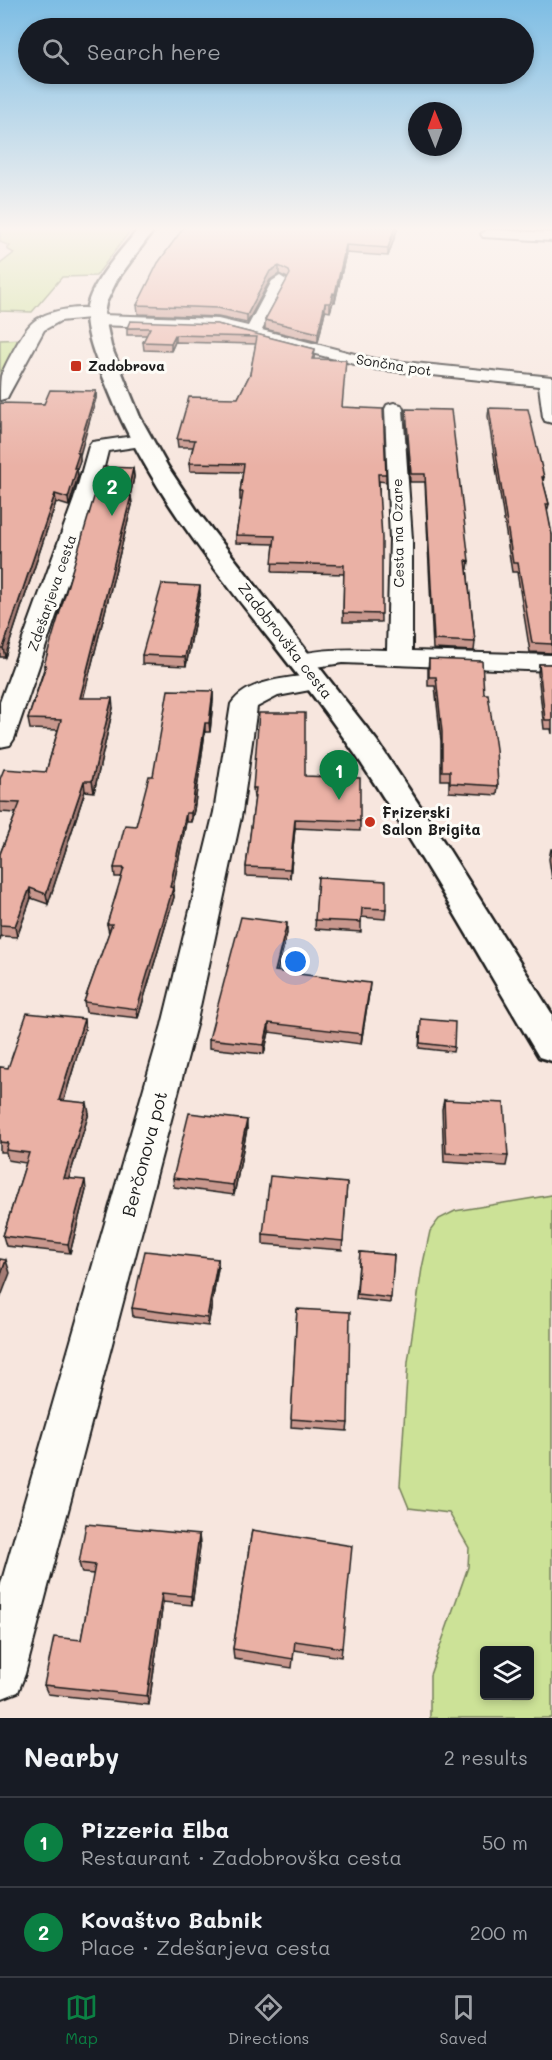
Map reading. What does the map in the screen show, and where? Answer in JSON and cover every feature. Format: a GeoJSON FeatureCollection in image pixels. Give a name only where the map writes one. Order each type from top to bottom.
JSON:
{"type":"FeatureCollection","features":[{"type":"Feature","properties":{"kind":"main road"},"geometry":{"type":"LineString","coordinates":[[96,316],[98,307]]}},
{"type":"Feature","properties":{"kind":"main road","name":"Zadobrovška cesta"},"geometry":{"type":"LineString","coordinates":[[96,316],[99,337],[113,380],[141,441],[192,519],[366,748],[552,1046]]}},
{"type":"Feature","properties":{"kind":"street"},"geometry":{"type":"LineString","coordinates":[[253,332],[266,307]]}},
{"type":"Feature","properties":{"kind":"street","name":"Sončna pot"},"geometry":{"type":"LineString","coordinates":[[0,394],[37,327],[41,322],[60,316],[96,316],[218,324],[374,364],[550,382]]}},
{"type":"Feature","properties":{"kind":"street"},"geometry":{"type":"LineString","coordinates":[[550,382],[552,417]]}},
{"type":"Feature","properties":{"kind":"street","name":"Cesta na Ozare"},"geometry":{"type":"LineString","coordinates":[[394,409],[400,539],[399,657]]}},
{"type":"Feature","properties":{"kind":"street","name":"Zdešarjeva cesta"},"geometry":{"type":"LineString","coordinates":[[0,739],[85,499],[102,435],[141,441]]}},
{"type":"Feature","properties":{"kind":"street"},"geometry":{"type":"LineString","coordinates":[[309,672],[343,656],[552,663]]}},
{"type":"Feature","properties":{"kind":"street","name":"Berčonova pot"},"geometry":{"type":"LineString","coordinates":[[0,1674],[179,1025],[228,812],[244,704],[252,697],[309,672]]}},
{"type":"Feature","properties":{"kind":"green space"},"geometry":{"type":"Polygon","coordinates":[[[0,307],[36,307],[32,312],[0,311],[0,307]]]}},
{"type":"Feature","properties":{"kind":"green space"},"geometry":{"type":"Polygon","coordinates":[[[24,339],[0,382],[0,340],[24,339]]]}},
{"type":"Feature","properties":{"kind":"green space"},"geometry":{"type":"Polygon","coordinates":[[[552,1195],[552,1718],[430,1718],[430,1675],[468,1567],[469,1548],[449,1513],[409,1508],[400,1486],[408,1362],[430,1231],[439,1219],[455,1211],[552,1195]]]}},
{"type":"Feature","properties":{"kind":"building"},"geometry":{"type":"Polygon","coordinates":[[[196,307],[251,307],[247,315],[218,308],[196,307]]]}},
{"type":"Feature","properties":{"kind":"building"},"geometry":{"type":"Polygon","coordinates":[[[272,307],[324,307],[318,333],[265,320],[272,307]]]}},
{"type":"Feature","properties":{"kind":"building"},"geometry":{"type":"Polygon","coordinates":[[[130,321],[217,324],[315,349],[312,359],[346,360],[342,407],[383,409],[386,474],[378,474],[382,538],[382,614],[343,613],[344,565],[272,563],[275,536],[236,535],[243,492],[240,492],[244,464],[189,463],[195,440],[177,439],[189,397],[238,398],[250,374],[257,337],[175,335],[171,343],[143,342],[150,328],[127,328],[130,321]]]}},
{"type":"Feature","properties":{"kind":"building"},"geometry":{"type":"Polygon","coordinates":[[[50,390],[96,391],[77,453],[79,453],[74,468],[77,468],[68,498],[55,494],[3,648],[0,648],[0,403],[44,404],[50,390]]]}},
{"type":"Feature","properties":{"kind":"building"},"geometry":{"type":"Polygon","coordinates":[[[489,408],[528,409],[549,504],[546,504],[552,535],[552,644],[532,643],[518,563],[513,563],[489,408]]]}},
{"type":"Feature","properties":{"kind":"building"},"geometry":{"type":"Polygon","coordinates":[[[406,409],[451,410],[469,561],[466,560],[475,642],[434,640],[425,474],[411,474],[406,409]]]}},
{"type":"Feature","properties":{"kind":"building"},"geometry":{"type":"Polygon","coordinates":[[[103,467],[133,468],[127,496],[131,496],[80,698],[112,698],[92,781],[84,781],[46,894],[30,888],[15,926],[0,925],[0,854],[20,803],[0,802],[0,779],[4,769],[46,772],[61,720],[28,719],[46,665],[44,665],[103,467]]]}},
{"type":"Feature","properties":{"kind":"building"},"geometry":{"type":"Polygon","coordinates":[[[162,584],[200,586],[185,657],[142,655],[162,584]]]}},
{"type":"Feature","properties":{"kind":"building"},"geometry":{"type":"Polygon","coordinates":[[[429,659],[482,661],[484,694],[488,694],[496,749],[498,786],[450,783],[450,771],[442,771],[442,732],[436,677],[429,677],[429,659]]]}},
{"type":"Feature","properties":{"kind":"building"},"geometry":{"type":"Polygon","coordinates":[[[539,664],[552,664],[552,720],[545,720],[539,664]]]}},
{"type":"Feature","properties":{"kind":"building"},"geometry":{"type":"Polygon","coordinates":[[[168,690],[213,691],[209,723],[205,723],[191,813],[186,813],[170,887],[173,888],[137,1009],[84,1002],[112,924],[107,924],[124,868],[114,868],[125,825],[136,826],[149,776],[153,776],[168,690]]]}},
{"type":"Feature","properties":{"kind":"building"},"geometry":{"type":"Polygon","coordinates":[[[259,713],[305,713],[305,776],[360,778],[360,821],[295,819],[290,869],[246,867],[256,788],[253,788],[259,713]]]}},
{"type":"Feature","properties":{"kind":"building"},"geometry":{"type":"Polygon","coordinates":[[[318,877],[386,881],[386,909],[362,908],[361,922],[315,920],[318,877]]]}},
{"type":"Feature","properties":{"kind":"building"},"geometry":{"type":"Polygon","coordinates":[[[241,917],[287,923],[275,971],[370,983],[362,1034],[269,1023],[264,1045],[209,1039],[241,917]]]}},
{"type":"Feature","properties":{"kind":"building"},"geometry":{"type":"Polygon","coordinates":[[[27,1013],[84,1019],[59,1100],[87,1103],[64,1178],[85,1180],[68,1244],[3,1236],[29,1153],[6,1150],[8,1143],[0,1142],[0,1067],[8,1068],[27,1013]]]}},
{"type":"Feature","properties":{"kind":"building"},"geometry":{"type":"Polygon","coordinates":[[[421,1019],[455,1022],[454,1047],[420,1043],[421,1019]]]}},
{"type":"Feature","properties":{"kind":"building"},"geometry":{"type":"Polygon","coordinates":[[[444,1100],[504,1103],[508,1156],[446,1153],[444,1100]]]}},
{"type":"Feature","properties":{"kind":"building"},"geometry":{"type":"Polygon","coordinates":[[[189,1113],[247,1120],[233,1185],[173,1178],[189,1113]]]}},
{"type":"Feature","properties":{"kind":"building"},"geometry":{"type":"Polygon","coordinates":[[[270,1176],[347,1183],[343,1241],[263,1234],[270,1176]]]}},
{"type":"Feature","properties":{"kind":"building"},"geometry":{"type":"Polygon","coordinates":[[[145,1251],[218,1259],[207,1318],[132,1308],[145,1251]]]}},
{"type":"Feature","properties":{"kind":"building"},"geometry":{"type":"Polygon","coordinates":[[[360,1252],[394,1255],[391,1298],[357,1294],[360,1252]]]}},
{"type":"Feature","properties":{"kind":"building"},"geometry":{"type":"Polygon","coordinates":[[[0,1259],[6,1260],[0,1277],[0,1259]]]}},
{"type":"Feature","properties":{"kind":"building"},"geometry":{"type":"Polygon","coordinates":[[[297,1309],[350,1312],[348,1423],[291,1419],[297,1309]]]}},
{"type":"Feature","properties":{"kind":"building"},"geometry":{"type":"Polygon","coordinates":[[[86,1524],[199,1535],[191,1596],[162,1593],[147,1696],[44,1685],[54,1637],[81,1640],[95,1565],[79,1563],[86,1524]]]}},
{"type":"Feature","properties":{"kind":"building"},"geometry":{"type":"Polygon","coordinates":[[[252,1530],[352,1546],[342,1648],[295,1641],[293,1659],[233,1649],[252,1530]]]}},
{"type":"Feature","properties":{"kind":"place","name":"Zadobrova"},"geometry":{"type":"Point","coordinates":[76,366]}},
{"type":"Feature","properties":{"kind":"place","name":"Kovaštvo Babnik"},"geometry":{"type":"Point","coordinates":[112,516]}},
{"type":"Feature","properties":{"kind":"place","name":"Pizzeria Elba"},"geometry":{"type":"Point","coordinates":[339,800]}},
{"type":"Feature","properties":{"kind":"place","name":"Frizerski Salon Brigita"},"geometry":{"type":"Point","coordinates":[370,822]}}]}
